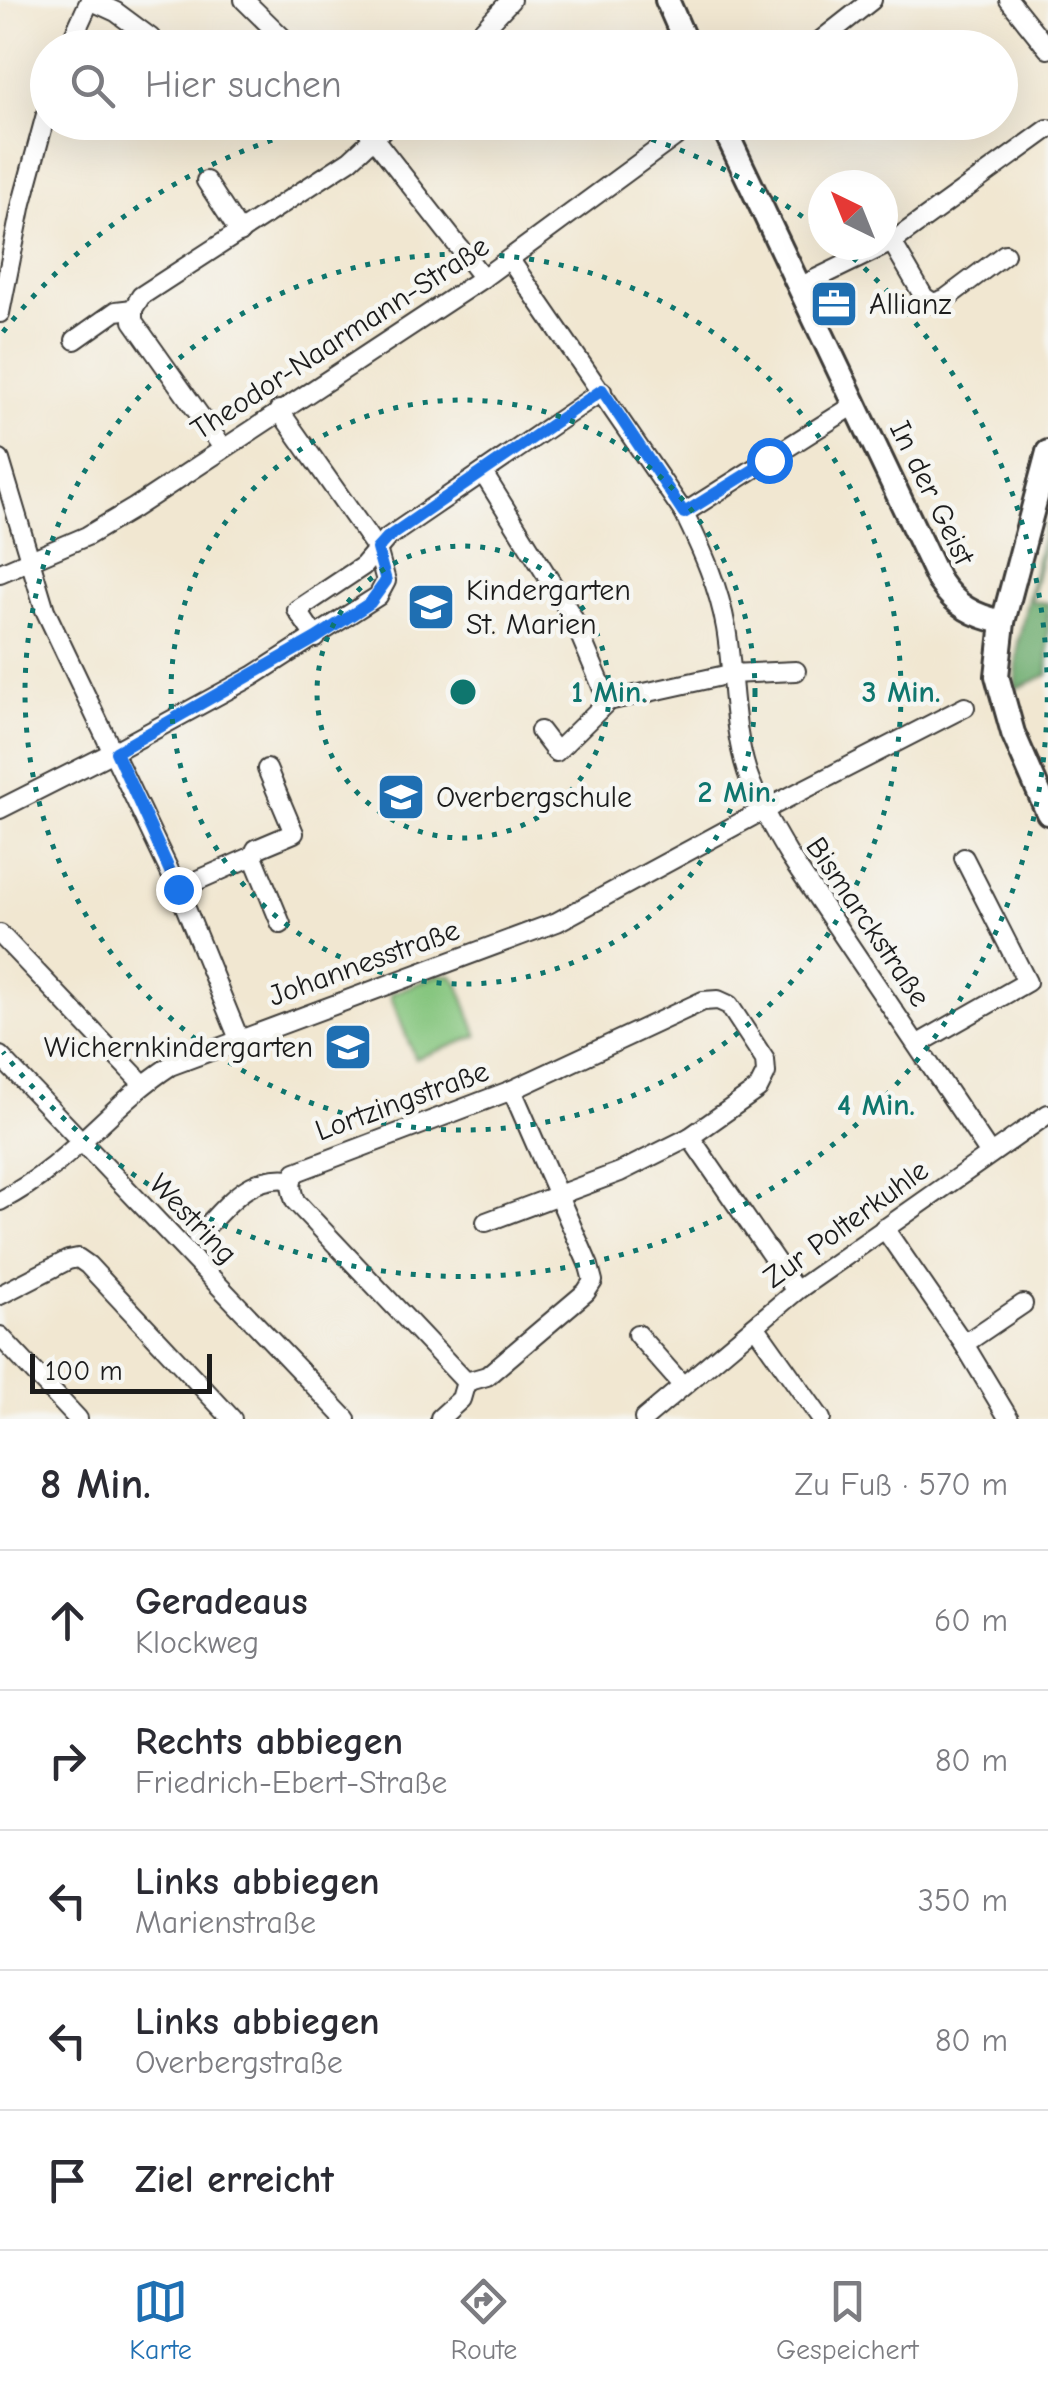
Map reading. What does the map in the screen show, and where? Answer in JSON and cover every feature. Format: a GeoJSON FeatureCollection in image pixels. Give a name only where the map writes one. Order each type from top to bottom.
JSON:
{"type":"FeatureCollection","features":[{"type":"Feature","properties":{"kind":"main road"},"geometry":{"type":"LineString","coordinates":[[667,0],[680,30]]}},
{"type":"Feature","properties":{"kind":"main road","name":"In der Geist"},"geometry":{"type":"LineString","coordinates":[[730,140],[939,581],[963,608],[1003,622]]}},
{"type":"Feature","properties":{"kind":"main road"},"geometry":{"type":"LineString","coordinates":[[1048,452],[1043,503],[1003,622],[997,658],[999,686],[1013,733],[1041,776],[1048,813]]}},
{"type":"Feature","properties":{"kind":"street"},"geometry":{"type":"LineString","coordinates":[[76,30],[90,0],[116,12],[140,30]]}},
{"type":"Feature","properties":{"kind":"street"},"geometry":{"type":"LineString","coordinates":[[244,0],[275,30]]}},
{"type":"Feature","properties":{"kind":"street"},"geometry":{"type":"LineString","coordinates":[[482,30],[510,0]]}},
{"type":"Feature","properties":{"kind":"street"},"geometry":{"type":"LineString","coordinates":[[834,30],[872,0]]}},
{"type":"Feature","properties":{"kind":"street"},"geometry":{"type":"LineString","coordinates":[[1009,0],[1048,49]]}},
{"type":"Feature","properties":{"kind":"street"},"geometry":{"type":"LineString","coordinates":[[898,238],[1048,129]]}},
{"type":"Feature","properties":{"kind":"street"},"geometry":{"type":"LineString","coordinates":[[0,313],[39,140]]}},
{"type":"Feature","properties":{"kind":"street"},"geometry":{"type":"LineString","coordinates":[[222,448],[133,320],[133,310],[141,296],[350,160],[373,140]]}},
{"type":"Feature","properties":{"kind":"street"},"geometry":{"type":"LineString","coordinates":[[375,140],[483,278]]}},
{"type":"Feature","properties":{"kind":"street","name":"Theodor-Naarmann-Straße"},"geometry":{"type":"LineString","coordinates":[[0,573],[87,536],[510,260],[671,140]]}},
{"type":"Feature","properties":{"kind":"street"},"geometry":{"type":"LineString","coordinates":[[206,180],[240,233]]}},
{"type":"Feature","properties":{"kind":"street"},"geometry":{"type":"LineString","coordinates":[[898,252],[924,297],[933,303],[945,299],[1005,254]]}},
{"type":"Feature","properties":{"kind":"street","name":"Bismarckstraße"},"geometry":{"type":"LineString","coordinates":[[510,260],[684,513],[715,584],[726,629],[746,770],[762,811],[990,1154]]}},
{"type":"Feature","properties":{"kind":"street"},"geometry":{"type":"LineString","coordinates":[[799,287],[855,260]]}},
{"type":"Feature","properties":{"kind":"street"},"geometry":{"type":"LineString","coordinates":[[75,340],[116,311],[133,310]]}},
{"type":"Feature","properties":{"kind":"street"},"geometry":{"type":"LineString","coordinates":[[316,638],[297,610],[363,566],[387,538],[602,390]]}},
{"type":"Feature","properties":{"kind":"street"},"geometry":{"type":"LineString","coordinates":[[684,513],[856,404]]}},
{"type":"Feature","properties":{"kind":"street"},"geometry":{"type":"LineString","coordinates":[[0,810],[116,752],[316,638],[378,596],[386,581],[377,549],[279,410]]}},
{"type":"Feature","properties":{"kind":"street"},"geometry":{"type":"LineString","coordinates":[[0,460],[45,610],[178,889],[239,1039]]}},
{"type":"Feature","properties":{"kind":"street"},"geometry":{"type":"LineString","coordinates":[[483,473],[565,603],[608,701]]}},
{"type":"Feature","properties":{"kind":"street"},"geometry":{"type":"LineString","coordinates":[[540,731],[556,752],[608,701],[730,674],[796,671]]}},
{"type":"Feature","properties":{"kind":"street"},"geometry":{"type":"LineString","coordinates":[[762,811],[966,707]]}},
{"type":"Feature","properties":{"kind":"street"},"geometry":{"type":"LineString","coordinates":[[178,889],[253,856],[256,849],[294,832],[268,770]]}},
{"type":"Feature","properties":{"kind":"street","name":"Johannesstraße"},"geometry":{"type":"LineString","coordinates":[[2,1194],[30,1186],[83,1144],[142,1084],[170,1066],[557,922],[762,811]]}},
{"type":"Feature","properties":{"kind":"street"},"geometry":{"type":"LineString","coordinates":[[253,856],[281,924]]}},
{"type":"Feature","properties":{"kind":"street"},"geometry":{"type":"LineString","coordinates":[[918,1044],[1027,982],[964,858]]}},
{"type":"Feature","properties":{"kind":"street"},"geometry":{"type":"LineString","coordinates":[[0,934],[142,1084]]}},
{"type":"Feature","properties":{"kind":"street"},"geometry":{"type":"LineString","coordinates":[[486,1222],[620,1172],[690,1137],[758,1089],[766,1073],[765,1060],[729,1005],[718,1000],[703,1001],[512,1090]]}},
{"type":"Feature","properties":{"kind":"street","name":"Westring"},"geometry":{"type":"LineString","coordinates":[[0,1056],[346,1419]]}},
{"type":"Feature","properties":{"kind":"street","name":"Lortzingstraße"},"geometry":{"type":"LineString","coordinates":[[512,1090],[593,1281],[586,1292],[487,1376],[466,1382],[296,1201],[291,1179],[302,1167],[512,1090]]}},
{"type":"Feature","properties":{"kind":"street","name":"Zur Polterkuhle"},"geometry":{"type":"LineString","coordinates":[[644,1419],[796,1291],[1048,1114]]}},
{"type":"Feature","properties":{"kind":"street"},"geometry":{"type":"LineString","coordinates":[[690,1137],[796,1291]]}},
{"type":"Feature","properties":{"kind":"street"},"geometry":{"type":"LineString","coordinates":[[197,1236],[250,1184],[274,1177],[291,1179]]}},
{"type":"Feature","properties":{"kind":"street"},"geometry":{"type":"LineString","coordinates":[[884,1228],[1010,1419]]}},
{"type":"Feature","properties":{"kind":"street"},"geometry":{"type":"LineString","coordinates":[[0,1295],[78,1258],[232,1419]]}},
{"type":"Feature","properties":{"kind":"street"},"geometry":{"type":"LineString","coordinates":[[964,1344],[1023,1304]]}},
{"type":"Feature","properties":{"kind":"street"},"geometry":{"type":"LineString","coordinates":[[754,1326],[821,1419]]}},
{"type":"Feature","properties":{"kind":"street"},"geometry":{"type":"LineString","coordinates":[[638,1334],[682,1386]]}},
{"type":"Feature","properties":{"kind":"street"},"geometry":{"type":"LineString","coordinates":[[0,1336],[78,1419]]}},
{"type":"Feature","properties":{"kind":"street","name":"Lortzingstraße"},"geometry":{"type":"LineString","coordinates":[[440,1418],[461,1399],[466,1382]]}},
{"type":"Feature","properties":{"kind":"green space"},"geometry":{"type":"Polygon","coordinates":[[[1045,524],[1048,529],[1031,601],[1048,603],[1048,675],[1015,689],[1018,642],[1045,524]]]}},
{"type":"Feature","properties":{"kind":"green space"},"geometry":{"type":"Polygon","coordinates":[[[439,975],[451,975],[458,983],[478,1036],[415,1059],[390,994],[439,975]]]}},
{"type":"Feature","properties":{"kind":"place","name":"Allianz"},"geometry":{"type":"Point","coordinates":[834,304]}},
{"type":"Feature","properties":{"kind":"place","name":"Kindergarten St. Marien"},"geometry":{"type":"Point","coordinates":[431,607]}},
{"type":"Feature","properties":{"kind":"place","name":"Overbergschule"},"geometry":{"type":"Point","coordinates":[401,797]}},
{"type":"Feature","properties":{"kind":"place","name":"Wichernkindergarten"},"geometry":{"type":"Point","coordinates":[348,1047]}},
{"type":"Feature","properties":{"kind":"route"},"geometry":{"type":"LineString","coordinates":[[178,889],[116,752],[253,676],[370,603],[386,581],[377,549],[387,538],[602,390],[684,513],[769,460]]}}]}
